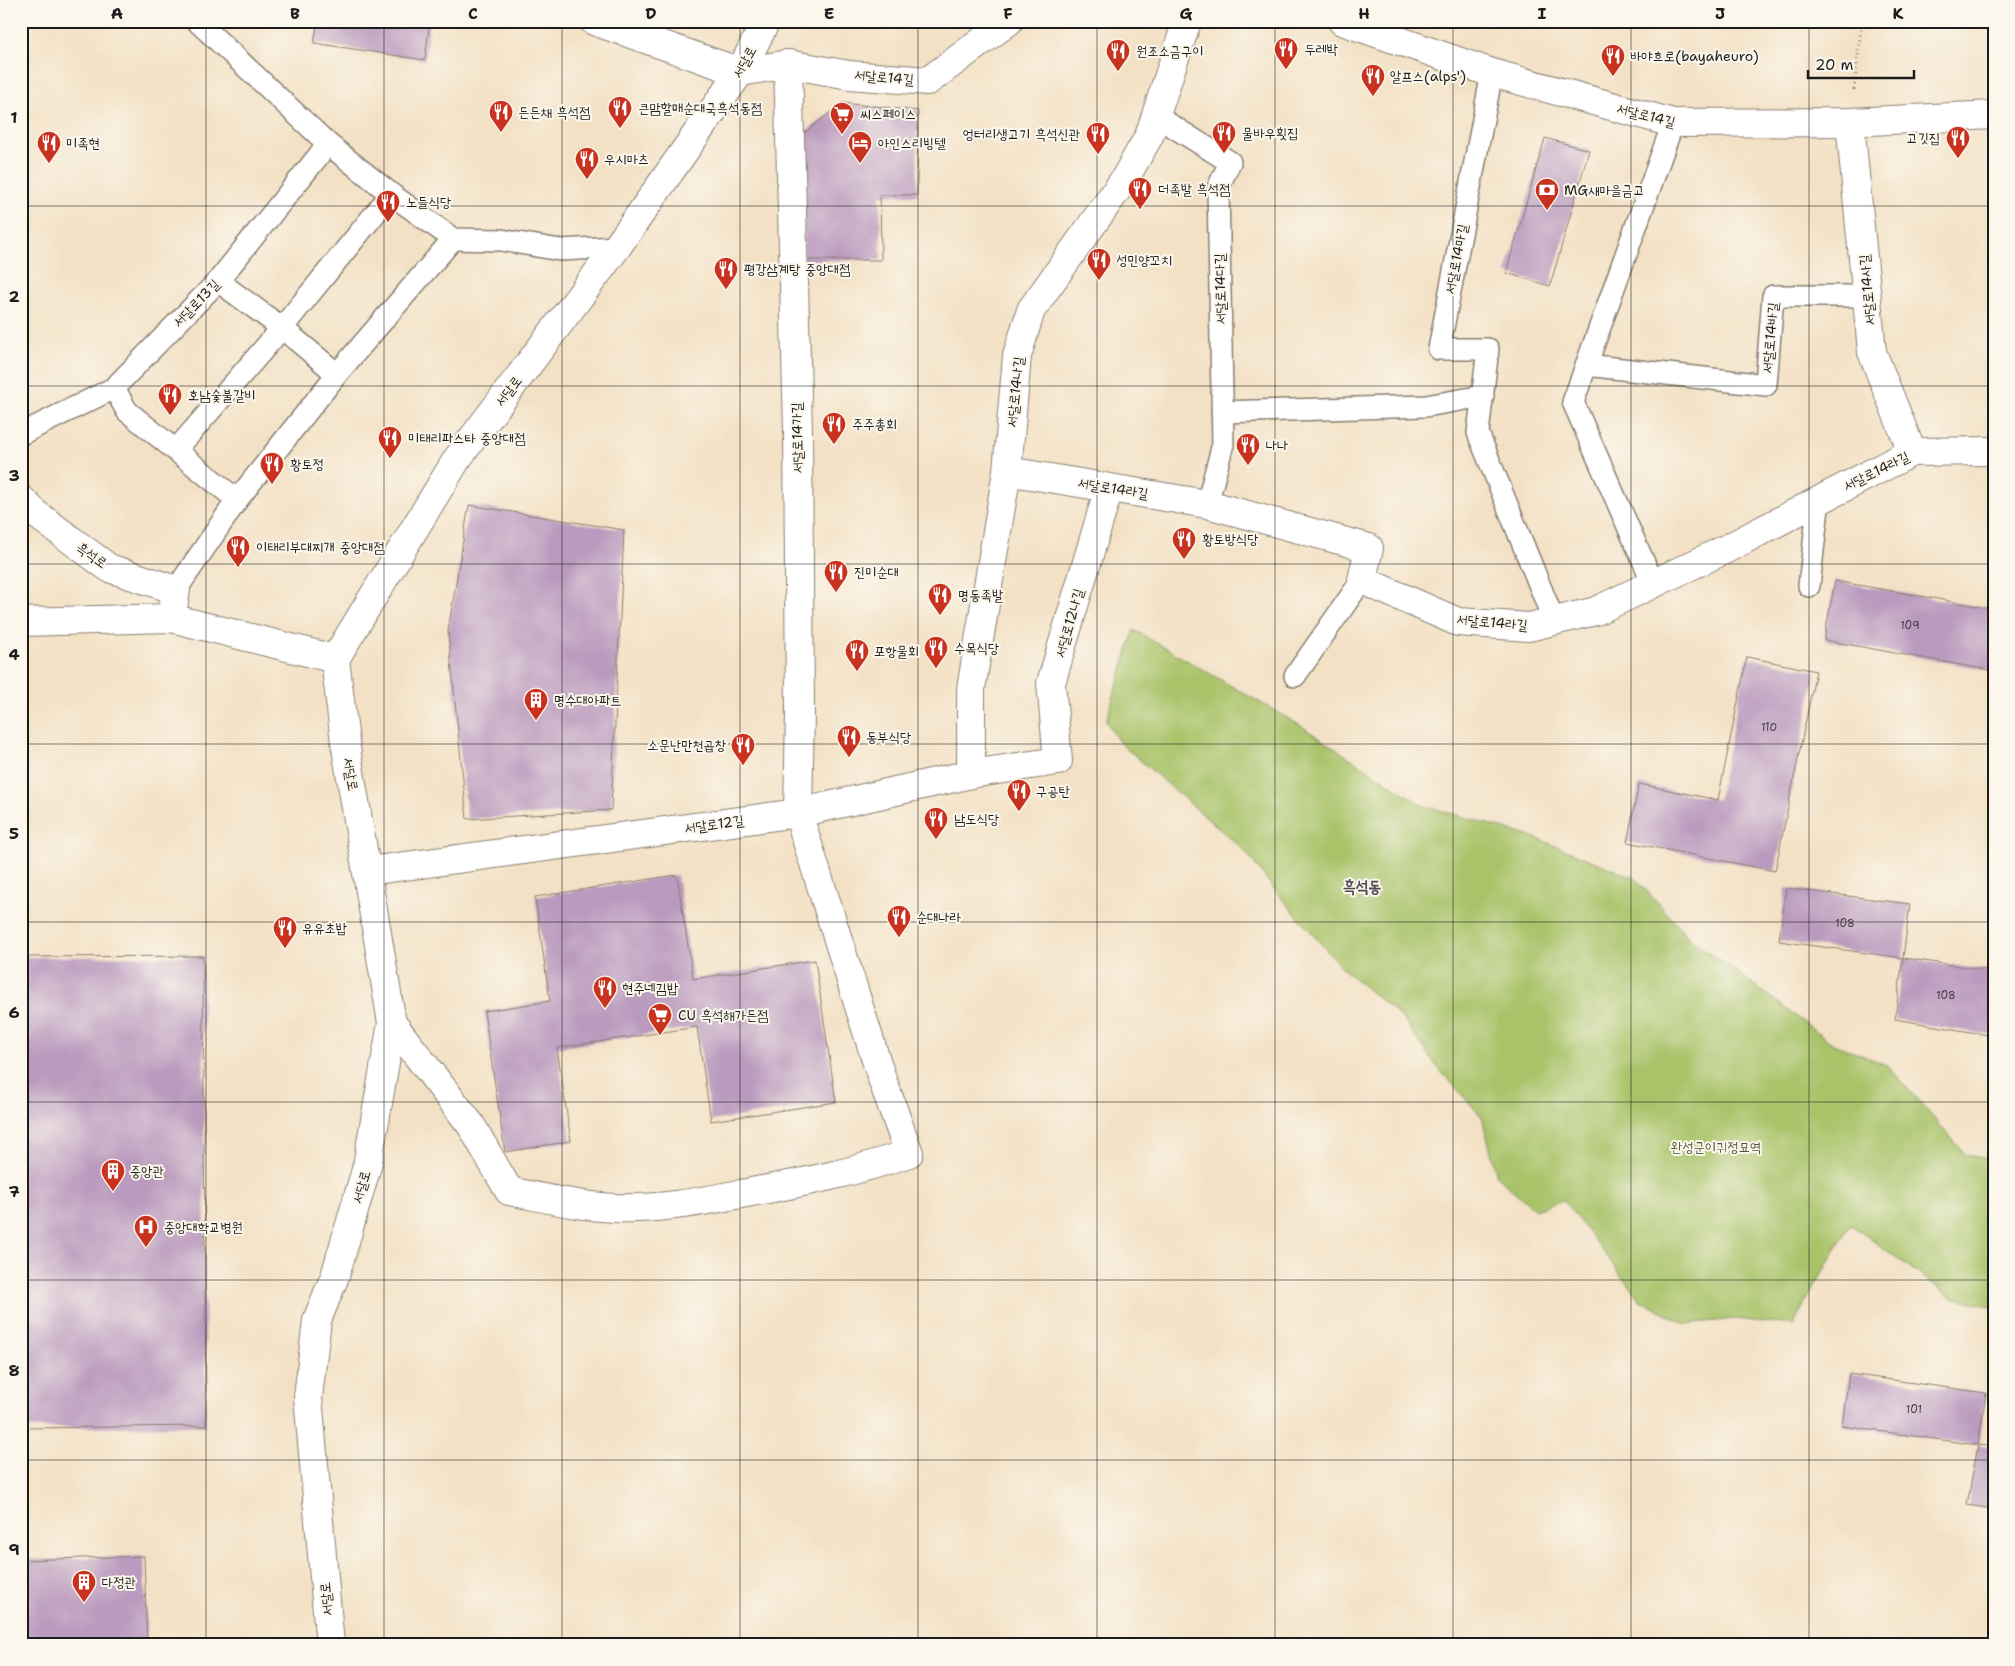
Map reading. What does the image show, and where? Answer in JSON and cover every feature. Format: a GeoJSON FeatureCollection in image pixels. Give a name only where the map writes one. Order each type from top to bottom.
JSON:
{"type":"FeatureCollection","features":[{"type":"Feature","properties":{"kind":"street"},"geometry":{"type":"LineString","coordinates":[[594,21],[740,72]]}},
{"type":"Feature","properties":{"kind":"street","name":"서달로"},"geometry":{"type":"LineString","coordinates":[[330,1645],[308,1397],[317,1320],[335,1276],[367,1166],[392,1023],[345,742],[335,659],[457,459],[617,247],[740,72],[766,21]]}},
{"type":"Feature","properties":{"kind":"street","name":"서달로14길"},"geometry":{"type":"LineString","coordinates":[[740,72],[788,64],[849,75],[928,81],[1009,21]]}},
{"type":"Feature","properties":{"kind":"street","name":"서달로14나길"},"geometry":{"type":"LineString","coordinates":[[971,774],[970,690],[1007,471],[1017,356],[1031,310],[1124,180],[1149,136],[1187,21]]}},
{"type":"Feature","properties":{"kind":"street","name":"서달로14길"},"geometry":{"type":"LineString","coordinates":[[1342,21],[1492,73],[1674,123],[1850,122],[1994,114]]}},
{"type":"Feature","properties":{"kind":"street","name":"서달로14가길"},"geometry":{"type":"LineString","coordinates":[[392,1023],[471,1126],[509,1191],[571,1204],[615,1208],[652,1208],[704,1201],[796,1184],[868,1167],[909,1153],[882,1079],[798,813],[800,712],[798,430],[788,64]]}},
{"type":"Feature","properties":{"kind":"street","name":"서달로14사길"},"geometry":{"type":"LineString","coordinates":[[1850,122],[1872,352],[1912,452]]}},
{"type":"Feature","properties":{"kind":"street","name":"서달로14라길"},"geometry":{"type":"LineString","coordinates":[[1007,471],[1207,504],[1369,548],[1362,580],[1458,622],[1529,627],[1596,611],[1728,548],[1912,452],[1994,451]]}},
{"type":"Feature","properties":{"kind":"street","name":"서달로12나길"},"geometry":{"type":"LineString","coordinates":[[1058,761],[1051,683],[1109,488]]}},
{"type":"Feature","properties":{"kind":"street","name":"흑석로"},"geometry":{"type":"LineString","coordinates":[[21,499],[36,514],[109,568],[176,590]]}},
{"type":"Feature","properties":{"kind":"street"},"geometry":{"type":"LineString","coordinates":[[171,618],[176,590]]}},
{"type":"Feature","properties":{"kind":"street"},"geometry":{"type":"LineString","coordinates":[[21,622],[171,618],[335,659]]}},
{"type":"Feature","properties":{"kind":"street","name":"서달로12길"},"geometry":{"type":"LineString","coordinates":[[368,871],[798,813],[971,774],[1058,761]]}},
{"type":"Feature","properties":{"kind":"lane"},"geometry":{"type":"LineString","coordinates":[[197,21],[328,144],[391,194],[453,239],[502,240],[560,250],[617,247]]}},
{"type":"Feature","properties":{"kind":"lane","name":"서달로14마길"},"geometry":{"type":"LineString","coordinates":[[1492,73],[1439,349],[1488,349],[1478,433],[1554,621]]}},
{"type":"Feature","properties":{"kind":"lane","name":"서달로14다길"},"geometry":{"type":"LineString","coordinates":[[1156,116],[1230,162],[1218,188],[1223,444],[1207,504]]}},
{"type":"Feature","properties":{"kind":"lane"},"geometry":{"type":"LineString","coordinates":[[1654,583],[1573,402],[1674,123]]}},
{"type":"Feature","properties":{"kind":"lane","name":"서달로13길"},"geometry":{"type":"LineString","coordinates":[[21,434],[114,388],[218,281],[328,144]]}},
{"type":"Feature","properties":{"kind":"lane"},"geometry":{"type":"LineString","coordinates":[[176,450],[282,328],[391,194]]}},
{"type":"Feature","properties":{"kind":"lane"},"geometry":{"type":"LineString","coordinates":[[176,590],[237,500],[337,374],[453,239]]}},
{"type":"Feature","properties":{"kind":"lane"},"geometry":{"type":"LineString","coordinates":[[218,281],[282,328],[337,374]]}},
{"type":"Feature","properties":{"kind":"lane","name":"서달로14바길"},"geometry":{"type":"LineString","coordinates":[[1586,366],[1766,385],[1773,296],[1868,296]]}},
{"type":"Feature","properties":{"kind":"lane"},"geometry":{"type":"LineString","coordinates":[[114,388],[127,411],[237,500]]}},
{"type":"Feature","properties":{"kind":"lane"},"geometry":{"type":"LineString","coordinates":[[1222,412],[1426,406],[1483,396]]}},
{"type":"Feature","properties":{"kind":"lane"},"geometry":{"type":"LineString","coordinates":[[1809,586],[1819,499]]}},
{"type":"Feature","properties":{"kind":"lane"},"geometry":{"type":"LineString","coordinates":[[1295,676],[1362,580]]}},
{"type":"Feature","properties":{"kind":"path"},"geometry":{"type":"LineString","coordinates":[[1850,122],[1862,21]]}},
{"type":"Feature","properties":{"kind":"green space","name":"완성군이귀정묘역"},"geometry":{"type":"Polygon","coordinates":[[[1134,630],[1301,726],[1422,805],[1536,838],[1635,878],[1691,940],[1833,1044],[1887,1065],[1966,1155],[1994,1160],[1994,1307],[1951,1297],[1850,1224],[1793,1325],[1735,1319],[1686,1324],[1640,1300],[1563,1200],[1535,1210],[1497,1176],[1482,1117],[1438,1068],[1402,1018],[1343,969],[1277,893],[1244,850],[1119,742],[1106,721],[1134,630]]]}},
{"type":"Feature","properties":{"kind":"building"},"geometry":{"type":"Polygon","coordinates":[[[318,21],[430,21],[425,60],[314,43],[318,21]]]}},
{"type":"Feature","properties":{"kind":"building","name":"아인스리빙텔"},"geometry":{"type":"Polygon","coordinates":[[[842,103],[918,111],[917,195],[880,195],[881,260],[804,260],[803,134],[842,103]]]}},
{"type":"Feature","properties":{"kind":"building","name":"MG새마을금고"},"geometry":{"type":"Polygon","coordinates":[[[1545,138],[1589,150],[1550,286],[1506,273],[1545,138]]]}},
{"type":"Feature","properties":{"kind":"building","name":"명수대아파트"},"geometry":{"type":"Polygon","coordinates":[[[469,505],[624,530],[611,810],[467,819],[448,631],[469,505]]]}},
{"type":"Feature","properties":{"kind":"building"},"geometry":{"type":"Polygon","coordinates":[[[1835,581],[1994,609],[1994,671],[1824,640],[1835,581]]]}},
{"type":"Feature","properties":{"kind":"building"},"geometry":{"type":"Polygon","coordinates":[[[1747,657],[1816,671],[1775,871],[1627,842],[1639,784],[1718,800],[1747,657]]]}},
{"type":"Feature","properties":{"kind":"building"},"geometry":{"type":"Polygon","coordinates":[[[677,875],[693,979],[815,960],[836,1102],[711,1121],[697,1027],[557,1048],[571,1141],[505,1152],[484,1011],[550,1001],[535,897],[677,875]]]}},
{"type":"Feature","properties":{"kind":"building"},"geometry":{"type":"Polygon","coordinates":[[[1786,888],[1910,904],[1903,958],[1779,941],[1786,888]]]}},
{"type":"Feature","properties":{"kind":"building","name":"중앙관"},"geometry":{"type":"Polygon","coordinates":[[[203,956],[206,1426],[21,1428],[21,957],[203,956]]]}},
{"type":"Feature","properties":{"kind":"building"},"geometry":{"type":"Polygon","coordinates":[[[1903,958],[1994,971],[1994,1036],[1895,1019],[1903,958]]]}},
{"type":"Feature","properties":{"kind":"building"},"geometry":{"type":"Polygon","coordinates":[[[1849,1374],[1986,1393],[1978,1445],[1842,1426],[1849,1374]]]}},
{"type":"Feature","properties":{"kind":"building"},"geometry":{"type":"Polygon","coordinates":[[[1978,1445],[1994,1447],[1994,1509],[1967,1505],[1978,1445]]]}},
{"type":"Feature","properties":{"kind":"building","name":"다정관"},"geometry":{"type":"Polygon","coordinates":[[[144,1556],[147,1645],[21,1645],[21,1560],[144,1556]]]}},
{"type":"Feature","properties":{"kind":"place","name":"두레박"},"geometry":{"type":"Point","coordinates":[1286,70]}},
{"type":"Feature","properties":{"kind":"place","name":"원조소금구이"},"geometry":{"type":"Point","coordinates":[1118,72]}},
{"type":"Feature","properties":{"kind":"place","name":"바야흐로(bayaheuro)"},"geometry":{"type":"Point","coordinates":[1613,77]}},
{"type":"Feature","properties":{"kind":"place","name":"알프스(alps')"},"geometry":{"type":"Point","coordinates":[1373,97]}},
{"type":"Feature","properties":{"kind":"place","name":"큰맘할매순대국흑석동점"},"geometry":{"type":"Point","coordinates":[620,129]}},
{"type":"Feature","properties":{"kind":"place","name":"든든채 흑석점"},"geometry":{"type":"Point","coordinates":[501,133]}},
{"type":"Feature","properties":{"kind":"place","name":"씨스페이스"},"geometry":{"type":"Point","coordinates":[842,135]}},
{"type":"Feature","properties":{"kind":"place","name":"물바우횟집"},"geometry":{"type":"Point","coordinates":[1224,154]}},
{"type":"Feature","properties":{"kind":"place","name":"엉터리생고기 흑석신관"},"geometry":{"type":"Point","coordinates":[1098,155]}},
{"type":"Feature","properties":{"kind":"place","name":"고깃집"},"geometry":{"type":"Point","coordinates":[1958,159]}},
{"type":"Feature","properties":{"kind":"place","name":"미족현"},"geometry":{"type":"Point","coordinates":[49,164]}},
{"type":"Feature","properties":{"kind":"place","name":"아인스리빙텔"},"geometry":{"type":"Point","coordinates":[860,164]}},
{"type":"Feature","properties":{"kind":"place","name":"우시마츠"},"geometry":{"type":"Point","coordinates":[587,180]}},
{"type":"Feature","properties":{"kind":"place","name":"더족발 흑석점"},"geometry":{"type":"Point","coordinates":[1140,210]}},
{"type":"Feature","properties":{"kind":"place","name":"MG새마을금고"},"geometry":{"type":"Point","coordinates":[1547,211]}},
{"type":"Feature","properties":{"kind":"place","name":"노들식당"},"geometry":{"type":"Point","coordinates":[388,223]}},
{"type":"Feature","properties":{"kind":"place","name":"성민양꼬치"},"geometry":{"type":"Point","coordinates":[1099,281]}},
{"type":"Feature","properties":{"kind":"place","name":"평강삼계탕 중앙대점"},"geometry":{"type":"Point","coordinates":[726,290]}},
{"type":"Feature","properties":{"kind":"place","name":"호남숯불갈비"},"geometry":{"type":"Point","coordinates":[170,416]}},
{"type":"Feature","properties":{"kind":"place","name":"주주총회"},"geometry":{"type":"Point","coordinates":[834,445]}},
{"type":"Feature","properties":{"kind":"place","name":"미태리파스타 중앙대점"},"geometry":{"type":"Point","coordinates":[390,459]}},
{"type":"Feature","properties":{"kind":"place","name":"나나"},"geometry":{"type":"Point","coordinates":[1248,466]}},
{"type":"Feature","properties":{"kind":"place","name":"황토정"},"geometry":{"type":"Point","coordinates":[272,485]}},
{"type":"Feature","properties":{"kind":"place","name":"황토방식당"},"geometry":{"type":"Point","coordinates":[1184,560]}},
{"type":"Feature","properties":{"kind":"place","name":"이태리부대찌개 중앙대점"},"geometry":{"type":"Point","coordinates":[238,568]}},
{"type":"Feature","properties":{"kind":"place","name":"진미순대"},"geometry":{"type":"Point","coordinates":[836,593]}},
{"type":"Feature","properties":{"kind":"place","name":"명동족발"},"geometry":{"type":"Point","coordinates":[940,616]}},
{"type":"Feature","properties":{"kind":"place","name":"수목식당"},"geometry":{"type":"Point","coordinates":[936,669]}},
{"type":"Feature","properties":{"kind":"place","name":"포항물회"},"geometry":{"type":"Point","coordinates":[857,672]}},
{"type":"Feature","properties":{"kind":"place","name":"명수대아파트"},"geometry":{"type":"Point","coordinates":[536,721]}},
{"type":"Feature","properties":{"kind":"place","name":"동부식당"},"geometry":{"type":"Point","coordinates":[849,758]}},
{"type":"Feature","properties":{"kind":"place","name":"소문난만천곱창"},"geometry":{"type":"Point","coordinates":[743,766]}},
{"type":"Feature","properties":{"kind":"place","name":"구공탄"},"geometry":{"type":"Point","coordinates":[1019,812]}},
{"type":"Feature","properties":{"kind":"place","name":"남도식당"},"geometry":{"type":"Point","coordinates":[936,840]}},
{"type":"Feature","properties":{"kind":"place","name":"순대나라"},"geometry":{"type":"Point","coordinates":[899,938]}},
{"type":"Feature","properties":{"kind":"place","name":"유유초밥"},"geometry":{"type":"Point","coordinates":[285,949]}},
{"type":"Feature","properties":{"kind":"place","name":"현주네김밥"},"geometry":{"type":"Point","coordinates":[605,1009]}},
{"type":"Feature","properties":{"kind":"place","name":"CU 흑석해가든점"},"geometry":{"type":"Point","coordinates":[660,1036]}},
{"type":"Feature","properties":{"kind":"place","name":"중앙관"},"geometry":{"type":"Point","coordinates":[113,1192]}},
{"type":"Feature","properties":{"kind":"place","name":"중앙대학교병원"},"geometry":{"type":"Point","coordinates":[146,1248]}},
{"type":"Feature","properties":{"kind":"place","name":"다정관"},"geometry":{"type":"Point","coordinates":[84,1603]}},
{"type":"Feature","properties":{"kind":"district","name":"흑석동"},"geometry":{"type":"Point","coordinates":[1362,886]}}]}
